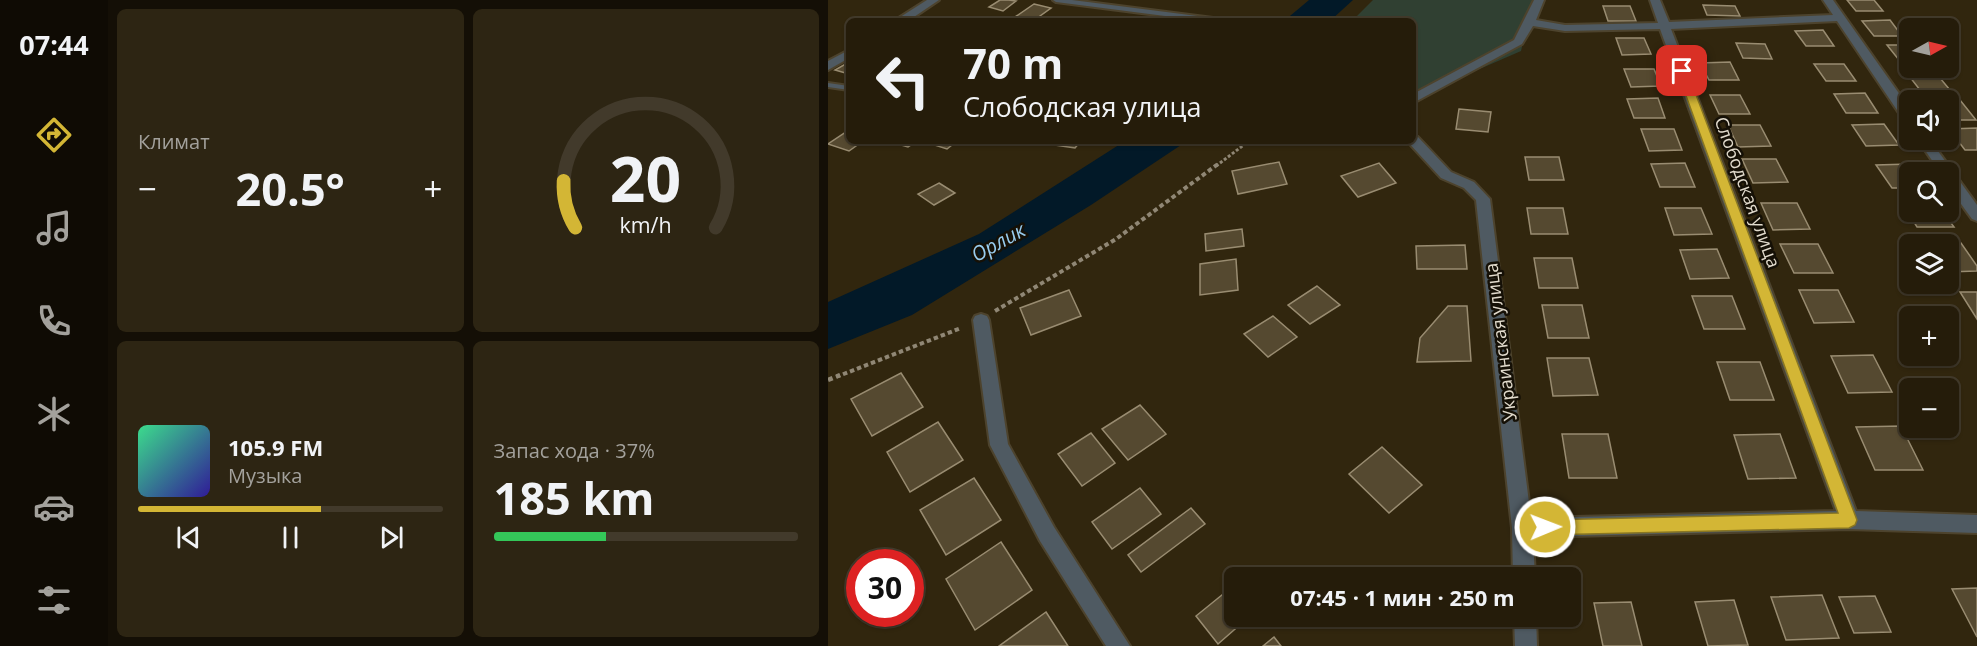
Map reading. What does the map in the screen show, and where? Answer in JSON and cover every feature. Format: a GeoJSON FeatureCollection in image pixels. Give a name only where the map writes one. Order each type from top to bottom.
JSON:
{"type":"FeatureCollection","features":[{"type":"Feature","properties":{"kind":"street"},"geometry":{"type":"LineString","coordinates":[[905,18],[934,0]]}},
{"type":"Feature","properties":{"kind":"street"},"geometry":{"type":"LineString","coordinates":[[1416,97],[1518,42],[1539,0]]}},
{"type":"Feature","properties":{"kind":"street"},"geometry":{"type":"LineString","coordinates":[[1655,0],[1665,26]]}},
{"type":"Feature","properties":{"kind":"street"},"geometry":{"type":"LineString","coordinates":[[1828,0],[1899,103]]}},
{"type":"Feature","properties":{"kind":"street"},"geometry":{"type":"LineString","coordinates":[[1530,22],[1565,28],[1839,18]]}},
{"type":"Feature","properties":{"kind":"street","name":"Слободская улица"},"geometry":{"type":"LineString","coordinates":[[1665,26],[1849,520]]}},
{"type":"Feature","properties":{"kind":"street"},"geometry":{"type":"LineString","coordinates":[[828,66],[846,55]]}},
{"type":"Feature","properties":{"kind":"street","name":"Украинская улица"},"geometry":{"type":"LineString","coordinates":[[1416,143],[1446,176],[1469,185],[1483,199],[1522,528],[1524,567]]}},
{"type":"Feature","properties":{"kind":"street"},"geometry":{"type":"LineString","coordinates":[[1959,190],[1977,216]]}},
{"type":"Feature","properties":{"kind":"street"},"geometry":{"type":"LineString","coordinates":[[981,320],[999,445],[1047,534],[1119,646]]}},
{"type":"Feature","properties":{"kind":"street"},"geometry":{"type":"LineString","coordinates":[[1522,528],[1849,520],[1977,524]]}},
{"type":"Feature","properties":{"kind":"street"},"geometry":{"type":"LineString","coordinates":[[1525,627],[1526,646]]}},
{"type":"Feature","properties":{"kind":"lane"},"geometry":{"type":"LineString","coordinates":[[1056,0],[1197,18]]}},
{"type":"Feature","properties":{"kind":"lane"},"geometry":{"type":"LineString","coordinates":[[828,85],[846,88]]}},
{"type":"Feature","properties":{"kind":"path"},"geometry":{"type":"LineString","coordinates":[[828,380],[981,320],[1116,239],[1245,144]]}},
{"type":"Feature","properties":{"kind":"green space"},"geometry":{"type":"Polygon","coordinates":[[[1373,0],[1533,0],[1521,51],[1416,97],[1416,18],[1355,18],[1373,0]]]}},
{"type":"Feature","properties":{"kind":"water"},"geometry":{"type":"Polygon","coordinates":[[[1309,0],[1353,0],[1333,18],[1288,18],[1309,0]]]}},
{"type":"Feature","properties":{"kind":"water","name":"Орлик"},"geometry":{"type":"Polygon","coordinates":[[[1120,144],[1182,144],[1091,205],[912,315],[828,349],[828,302],[979,234],[1120,144]]]}},
{"type":"Feature","properties":{"kind":"building"},"geometry":{"type":"Polygon","coordinates":[[[1000,0],[1016,1],[1003,11],[989,7],[1000,0]]]}},
{"type":"Feature","properties":{"kind":"building"},"geometry":{"type":"Polygon","coordinates":[[[1847,0],[1874,0],[1883,11],[1856,11],[1847,0]]]}},
{"type":"Feature","properties":{"kind":"building"},"geometry":{"type":"Polygon","coordinates":[[[1034,4],[1051,8],[1037,18],[1015,17],[1034,4]]]}},
{"type":"Feature","properties":{"kind":"building"},"geometry":{"type":"Polygon","coordinates":[[[1703,5],[1735,6],[1740,16],[1707,15],[1703,5]]]}},
{"type":"Feature","properties":{"kind":"building"},"geometry":{"type":"Polygon","coordinates":[[[1603,6],[1630,6],[1636,21],[1608,21],[1603,6]]]}},
{"type":"Feature","properties":{"kind":"building"},"geometry":{"type":"Polygon","coordinates":[[[1890,20],[1899,32],[1899,36],[1874,36],[1862,21],[1890,20]]]}},
{"type":"Feature","properties":{"kind":"building"},"geometry":{"type":"Polygon","coordinates":[[[1823,30],[1834,46],[1806,46],[1795,31],[1823,30]]]}},
{"type":"Feature","properties":{"kind":"building"},"geometry":{"type":"Polygon","coordinates":[[[1616,38],[1644,38],[1651,54],[1622,55],[1616,38]]]}},
{"type":"Feature","properties":{"kind":"building"},"geometry":{"type":"Polygon","coordinates":[[[1736,43],[1765,44],[1772,59],[1743,58],[1736,43]]]}},
{"type":"Feature","properties":{"kind":"building"},"geometry":{"type":"Polygon","coordinates":[[[1887,45],[1899,45],[1899,60],[1887,45]]]}},
{"type":"Feature","properties":{"kind":"building"},"geometry":{"type":"Polygon","coordinates":[[[1730,62],[1739,80],[1709,80],[1700,63],[1730,62]]]}},
{"type":"Feature","properties":{"kind":"building"},"geometry":{"type":"Polygon","coordinates":[[[846,64],[846,73],[835,70],[846,64]]]}},
{"type":"Feature","properties":{"kind":"building"},"geometry":{"type":"Polygon","coordinates":[[[1814,64],[1844,64],[1856,81],[1826,81],[1814,64]]]}},
{"type":"Feature","properties":{"kind":"building"},"geometry":{"type":"Polygon","coordinates":[[[1624,69],[1654,69],[1661,86],[1631,87],[1624,69]]]}},
{"type":"Feature","properties":{"kind":"building"},"geometry":{"type":"Polygon","coordinates":[[[1911,78],[1940,78],[1950,90],[1920,90],[1911,78]]]}},
{"type":"Feature","properties":{"kind":"building"},"geometry":{"type":"Polygon","coordinates":[[[1865,93],[1878,113],[1846,113],[1834,94],[1865,93]]]}},
{"type":"Feature","properties":{"kind":"building"},"geometry":{"type":"Polygon","coordinates":[[[1710,95],[1740,95],[1750,114],[1719,114],[1710,95]]]}},
{"type":"Feature","properties":{"kind":"building"},"geometry":{"type":"Polygon","coordinates":[[[1658,98],[1665,118],[1634,118],[1627,99],[1658,98]]]}},
{"type":"Feature","properties":{"kind":"building"},"geometry":{"type":"Polygon","coordinates":[[[1959,100],[1960,100],[1976,120],[1959,120],[1959,100]]]}},
{"type":"Feature","properties":{"kind":"building"},"geometry":{"type":"Polygon","coordinates":[[[1459,109],[1491,112],[1488,132],[1456,129],[1459,109]]]}},
{"type":"Feature","properties":{"kind":"building"},"geometry":{"type":"Polygon","coordinates":[[[1884,124],[1899,145],[1866,146],[1852,125],[1884,124]]]}},
{"type":"Feature","properties":{"kind":"building"},"geometry":{"type":"Polygon","coordinates":[[[1728,125],[1760,125],[1771,146],[1738,147],[1728,125]]]}},
{"type":"Feature","properties":{"kind":"building"},"geometry":{"type":"Polygon","coordinates":[[[1977,128],[1977,150],[1965,150],[1959,142],[1959,129],[1977,128]]]}},
{"type":"Feature","properties":{"kind":"building"},"geometry":{"type":"Polygon","coordinates":[[[1641,129],[1674,129],[1682,150],[1649,151],[1641,129]]]}},
{"type":"Feature","properties":{"kind":"building"},"geometry":{"type":"Polygon","coordinates":[[[846,132],[846,144],[859,144],[849,151],[828,144],[846,132]]]}},
{"type":"Feature","properties":{"kind":"building"},"geometry":{"type":"Polygon","coordinates":[[[931,144],[953,144],[947,149],[931,144]]]}},
{"type":"Feature","properties":{"kind":"building"},"geometry":{"type":"Polygon","coordinates":[[[1047,144],[1078,144],[1075,148],[1047,144]]]}},
{"type":"Feature","properties":{"kind":"building"},"geometry":{"type":"Polygon","coordinates":[[[1525,157],[1559,157],[1564,180],[1529,180],[1525,157]]]}},
{"type":"Feature","properties":{"kind":"building"},"geometry":{"type":"Polygon","coordinates":[[[1742,159],[1776,159],[1788,182],[1753,183],[1742,159]]]}},
{"type":"Feature","properties":{"kind":"building"},"geometry":{"type":"Polygon","coordinates":[[[1279,162],[1287,184],[1238,194],[1232,171],[1279,162]]]}},
{"type":"Feature","properties":{"kind":"building"},"geometry":{"type":"Polygon","coordinates":[[[1379,163],[1396,183],[1358,197],[1341,176],[1379,163]]]}},
{"type":"Feature","properties":{"kind":"building"},"geometry":{"type":"Polygon","coordinates":[[[1685,163],[1695,187],[1660,187],[1651,164],[1685,163]]]}},
{"type":"Feature","properties":{"kind":"building"},"geometry":{"type":"Polygon","coordinates":[[[1899,164],[1899,188],[1892,188],[1876,165],[1899,164]]]}},
{"type":"Feature","properties":{"kind":"building"},"geometry":{"type":"Polygon","coordinates":[[[939,183],[955,193],[934,205],[918,194],[939,183]]]}},
{"type":"Feature","properties":{"kind":"building"},"geometry":{"type":"Polygon","coordinates":[[[1761,203],[1797,203],[1810,229],[1773,230],[1761,203]]]}},
{"type":"Feature","properties":{"kind":"building"},"geometry":{"type":"Polygon","coordinates":[[[1527,208],[1563,208],[1568,234],[1531,234],[1527,208]]]}},
{"type":"Feature","properties":{"kind":"building"},"geometry":{"type":"Polygon","coordinates":[[[1665,208],[1701,208],[1712,234],[1674,235],[1665,208]]]}},
{"type":"Feature","properties":{"kind":"building"},"geometry":{"type":"Polygon","coordinates":[[[1914,222],[1950,222],[1954,227],[1917,227],[1914,222]]]}},
{"type":"Feature","properties":{"kind":"building"},"geometry":{"type":"Polygon","coordinates":[[[1242,229],[1244,246],[1206,251],[1205,234],[1242,229]]]}},
{"type":"Feature","properties":{"kind":"building"},"geometry":{"type":"Polygon","coordinates":[[[1959,243],[1977,266],[1977,271],[1959,272],[1959,243]]]}},
{"type":"Feature","properties":{"kind":"building"},"geometry":{"type":"Polygon","coordinates":[[[1780,244],[1818,244],[1833,273],[1794,273],[1780,244]]]}},
{"type":"Feature","properties":{"kind":"building"},"geometry":{"type":"Polygon","coordinates":[[[1465,245],[1467,269],[1417,269],[1416,246],[1465,245]]]}},
{"type":"Feature","properties":{"kind":"building"},"geometry":{"type":"Polygon","coordinates":[[[1717,249],[1729,278],[1690,279],[1680,250],[1717,249]]]}},
{"type":"Feature","properties":{"kind":"building"},"geometry":{"type":"Polygon","coordinates":[[[1534,258],[1572,258],[1578,288],[1539,288],[1534,258]]]}},
{"type":"Feature","properties":{"kind":"building"},"geometry":{"type":"Polygon","coordinates":[[[1236,259],[1238,290],[1200,295],[1200,264],[1236,259]]]}},
{"type":"Feature","properties":{"kind":"building"},"geometry":{"type":"Polygon","coordinates":[[[1317,286],[1340,305],[1310,324],[1288,305],[1317,286]]]}},
{"type":"Feature","properties":{"kind":"building"},"geometry":{"type":"Polygon","coordinates":[[[1069,290],[1081,316],[1031,335],[1020,308],[1069,290]]]}},
{"type":"Feature","properties":{"kind":"building"},"geometry":{"type":"Polygon","coordinates":[[[1799,290],[1838,290],[1854,322],[1814,323],[1799,290]]]}},
{"type":"Feature","properties":{"kind":"building"},"geometry":{"type":"Polygon","coordinates":[[[1960,292],[1977,292],[1977,319],[1960,292]]]}},
{"type":"Feature","properties":{"kind":"building"},"geometry":{"type":"Polygon","coordinates":[[[1692,296],[1732,296],[1745,329],[1704,329],[1692,296]]]}},
{"type":"Feature","properties":{"kind":"building"},"geometry":{"type":"Polygon","coordinates":[[[1542,305],[1582,305],[1589,338],[1548,338],[1542,305]]]}},
{"type":"Feature","properties":{"kind":"building"},"geometry":{"type":"Polygon","coordinates":[[[1448,306],[1467,306],[1471,361],[1417,362],[1420,338],[1448,306]]]}},
{"type":"Feature","properties":{"kind":"building"},"geometry":{"type":"Polygon","coordinates":[[[1273,316],[1297,337],[1268,357],[1244,334],[1273,316]]]}},
{"type":"Feature","properties":{"kind":"building"},"geometry":{"type":"Polygon","coordinates":[[[1873,355],[1892,392],[1848,393],[1831,356],[1873,355]]]}},
{"type":"Feature","properties":{"kind":"building"},"geometry":{"type":"Polygon","coordinates":[[[1547,358],[1589,358],[1598,395],[1553,396],[1547,358]]]}},
{"type":"Feature","properties":{"kind":"building"},"geometry":{"type":"Polygon","coordinates":[[[1717,362],[1760,362],[1774,400],[1730,400],[1717,362]]]}},
{"type":"Feature","properties":{"kind":"building"},"geometry":{"type":"Polygon","coordinates":[[[901,373],[923,407],[872,436],[851,399],[901,373]]]}},
{"type":"Feature","properties":{"kind":"building"},"geometry":{"type":"Polygon","coordinates":[[[1140,405],[1166,434],[1128,460],[1102,429],[1140,405]]]}},
{"type":"Feature","properties":{"kind":"building"},"geometry":{"type":"Polygon","coordinates":[[[938,422],[963,460],[910,492],[887,452],[938,422]]]}},
{"type":"Feature","properties":{"kind":"building"},"geometry":{"type":"Polygon","coordinates":[[[1899,426],[1899,438],[1907,438],[1923,470],[1875,470],[1856,427],[1899,426]]]}},
{"type":"Feature","properties":{"kind":"building"},"geometry":{"type":"Polygon","coordinates":[[[1091,433],[1115,463],[1082,486],[1058,454],[1091,433]]]}},
{"type":"Feature","properties":{"kind":"building"},"geometry":{"type":"Polygon","coordinates":[[[1562,434],[1608,434],[1617,478],[1569,478],[1562,434]]]}},
{"type":"Feature","properties":{"kind":"building"},"geometry":{"type":"Polygon","coordinates":[[[1780,434],[1796,478],[1748,479],[1734,435],[1780,434]]]}},
{"type":"Feature","properties":{"kind":"building"},"geometry":{"type":"Polygon","coordinates":[[[1382,447],[1422,485],[1389,513],[1349,474],[1382,447]]]}},
{"type":"Feature","properties":{"kind":"building"},"geometry":{"type":"Polygon","coordinates":[[[974,478],[1001,520],[946,555],[920,510],[974,478]]]}},
{"type":"Feature","properties":{"kind":"building"},"geometry":{"type":"Polygon","coordinates":[[[1140,488],[1161,514],[1112,549],[1092,522],[1140,488]]]}},
{"type":"Feature","properties":{"kind":"building"},"geometry":{"type":"Polygon","coordinates":[[[1191,508],[1205,524],[1141,572],[1128,555],[1191,508]]]}},
{"type":"Feature","properties":{"kind":"building"},"geometry":{"type":"Polygon","coordinates":[[[1001,542],[1032,590],[975,630],[946,579],[1001,542]]]}},
{"type":"Feature","properties":{"kind":"building"},"geometry":{"type":"Polygon","coordinates":[[[1977,588],[1977,637],[1952,589],[1977,588]]]}},
{"type":"Feature","properties":{"kind":"building"},"geometry":{"type":"Polygon","coordinates":[[[1224,593],[1224,627],[1237,627],[1218,644],[1196,616],[1224,593]]]}},
{"type":"Feature","properties":{"kind":"building"},"geometry":{"type":"Polygon","coordinates":[[[1822,595],[1839,638],[1786,640],[1771,597],[1822,595]]]}},
{"type":"Feature","properties":{"kind":"building"},"geometry":{"type":"Polygon","coordinates":[[[1875,596],[1891,632],[1854,633],[1839,597],[1875,596]]]}},
{"type":"Feature","properties":{"kind":"building"},"geometry":{"type":"Polygon","coordinates":[[[1734,600],[1748,645],[1708,646],[1695,602],[1734,600]]]}},
{"type":"Feature","properties":{"kind":"building"},"geometry":{"type":"Polygon","coordinates":[[[1631,602],[1642,646],[1603,646],[1594,603],[1631,602]]]}},
{"type":"Feature","properties":{"kind":"building"},"geometry":{"type":"Polygon","coordinates":[[[1046,612],[1068,646],[999,646],[1046,612]]]}},
{"type":"Feature","properties":{"kind":"building"},"geometry":{"type":"Polygon","coordinates":[[[1274,637],[1281,646],[1263,646],[1274,637]]]}},
{"type":"Feature","properties":{"kind":"route"},"geometry":{"type":"LineString","coordinates":[[1545,527],[1849,520],[1682,71]]}}]}
